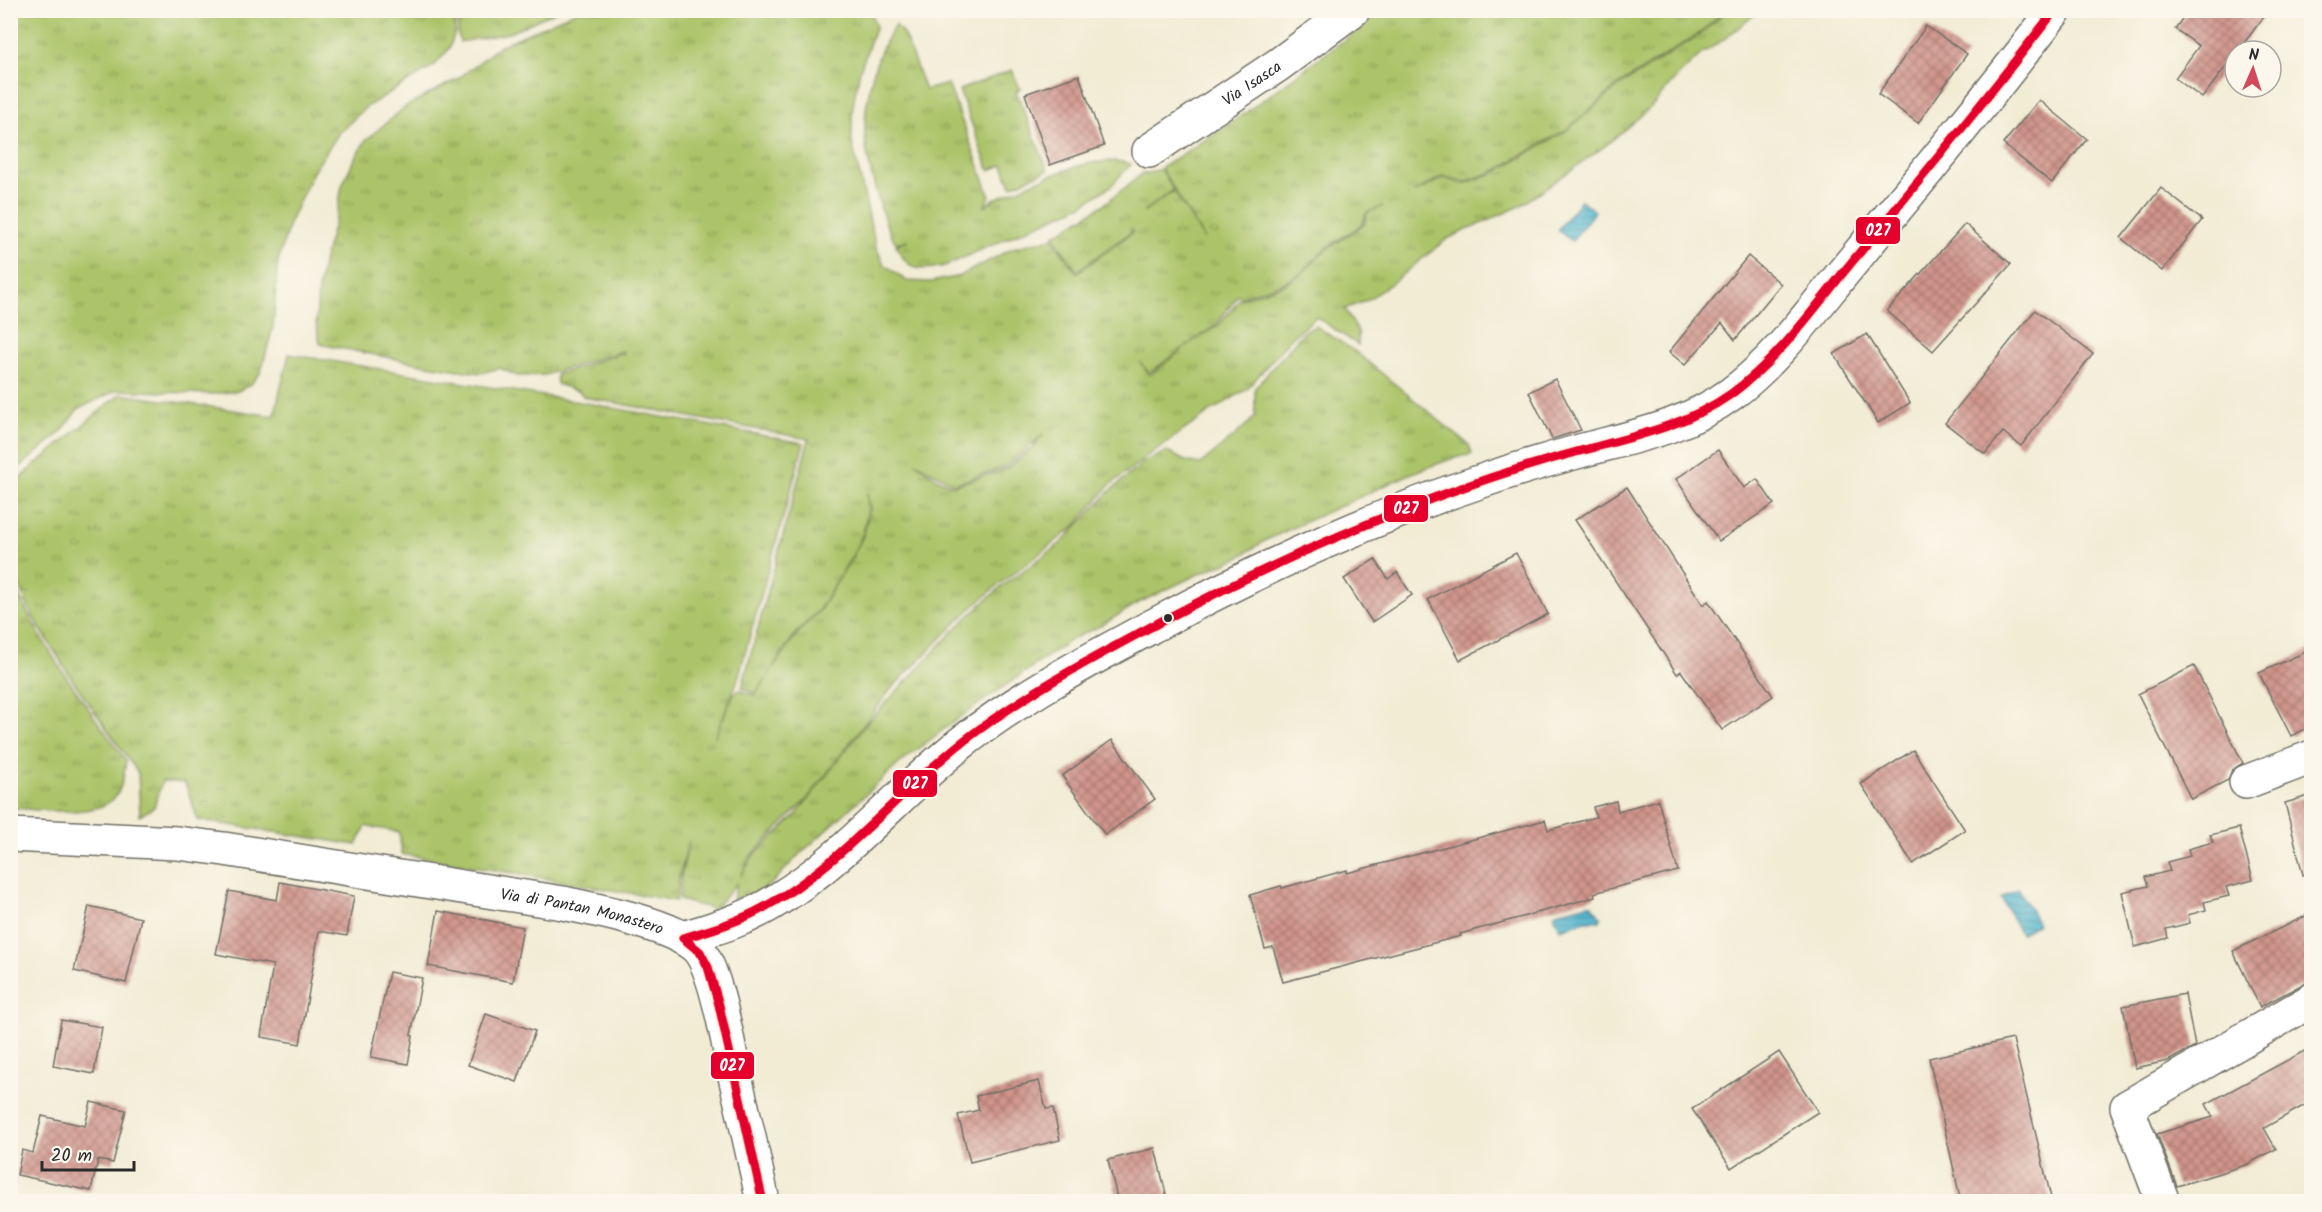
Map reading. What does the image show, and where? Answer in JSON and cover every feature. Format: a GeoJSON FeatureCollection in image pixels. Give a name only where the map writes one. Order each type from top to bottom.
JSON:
{"type":"FeatureCollection","features":[{"type":"Feature","properties":{"kind":"street","name":"Via Isasca"},"geometry":{"type":"LineString","coordinates":[[1149,151],[1278,65],[1353,10]]}},
{"type":"Feature","properties":{"kind":"street","name":"Via di Pantan Monastero"},"geometry":{"type":"LineString","coordinates":[[10,835],[177,843],[224,849],[563,903],[609,913],[683,938],[740,920],[792,891],[839,854],[925,773],[968,738],[1039,690],[1166,619],[1249,577],[1408,508],[1505,473],[1666,427],[1697,414],[1729,395],[1745,383],[1790,336],[1990,95],[2055,10]]}},
{"type":"Feature","properties":{"kind":"street"},"geometry":{"type":"LineString","coordinates":[[2246,782],[2312,757]]}},
{"type":"Feature","properties":{"kind":"street"},"geometry":{"type":"LineString","coordinates":[[683,938],[700,952],[708,966],[719,1005],[763,1202]]}},
{"type":"Feature","properties":{"kind":"street"},"geometry":{"type":"LineString","coordinates":[[2163,1202],[2127,1107],[2312,1000]]}},
{"type":"Feature","properties":{"kind":"green space"},"geometry":{"type":"Polygon","coordinates":[[[11,10],[455,10],[455,32],[449,49],[434,66],[366,107],[338,134],[313,172],[289,224],[278,261],[273,327],[261,372],[251,384],[238,391],[211,394],[117,390],[78,409],[62,431],[13,473],[11,478],[11,10]]]}},
{"type":"Feature","properties":{"kind":"green space"},"geometry":{"type":"Polygon","coordinates":[[[458,10],[556,11],[509,33],[460,42],[458,10]]]}},
{"type":"Feature","properties":{"kind":"green space"},"geometry":{"type":"Polygon","coordinates":[[[577,11],[870,11],[876,26],[860,70],[855,94],[852,113],[852,142],[876,247],[884,264],[907,281],[931,282],[960,276],[1013,248],[1052,238],[1077,273],[1133,232],[1131,229],[1131,232],[1077,271],[1053,236],[1103,205],[1143,173],[1147,175],[1161,169],[1173,190],[1143,212],[1174,191],[1204,239],[1161,168],[1234,121],[1384,11],[1724,11],[1700,33],[1618,85],[1566,130],[1493,172],[1464,182],[1443,176],[1413,193],[1444,178],[1463,184],[1494,173],[1566,131],[1619,86],[1699,35],[1726,11],[1759,11],[1723,40],[1701,54],[1651,107],[1609,143],[1566,174],[1520,206],[1447,239],[1392,283],[1367,300],[1345,309],[1358,332],[1358,345],[1316,317],[1291,338],[1247,389],[1213,410],[1110,485],[1073,528],[998,585],[964,615],[891,689],[808,798],[750,857],[741,876],[752,857],[795,816],[866,724],[959,625],[1002,586],[1060,544],[1109,492],[1144,462],[1167,451],[1185,461],[1200,464],[1232,438],[1255,417],[1255,388],[1304,331],[1316,326],[1356,352],[1469,445],[1472,454],[1412,473],[1266,540],[1238,558],[1138,603],[1102,625],[1072,639],[901,762],[798,856],[771,884],[752,895],[733,899],[737,883],[714,909],[679,900],[681,877],[689,841],[679,877],[676,901],[402,854],[399,832],[366,826],[357,845],[198,820],[185,783],[162,781],[154,807],[140,816],[138,773],[72,679],[31,614],[11,564],[11,494],[18,479],[120,394],[274,416],[289,354],[586,403],[804,443],[737,682],[715,737],[734,693],[740,690],[755,696],[766,679],[755,694],[742,687],[809,439],[584,397],[580,392],[557,384],[556,375],[621,353],[625,354],[622,351],[545,375],[517,376],[500,368],[480,373],[320,344],[316,323],[318,290],[342,186],[354,159],[366,140],[405,107],[459,78],[500,46],[577,11]],[[1383,206],[1366,213],[1362,225],[1326,248],[1300,274],[1283,283],[1240,297],[1238,295],[1217,324],[1196,339],[1219,325],[1240,299],[1283,285],[1300,275],[1327,249],[1364,225],[1367,213],[1383,206]],[[1189,344],[1149,373],[1140,362],[1150,375],[1189,344]],[[1044,434],[1005,467],[954,484],[915,462],[938,479],[953,486],[1006,469],[1036,445],[1033,445],[1044,434]],[[867,491],[868,509],[863,533],[852,556],[819,610],[795,634],[767,676],[796,635],[820,610],[853,556],[864,534],[870,509],[867,491]]]}},
{"type":"Feature","properties":{"kind":"green space"},"geometry":{"type":"Polygon","coordinates":[[[896,25],[905,37],[925,90],[948,84],[990,196],[984,207],[994,199],[1062,171],[1098,162],[1115,161],[1131,164],[1111,186],[1082,205],[947,265],[930,269],[916,268],[905,260],[896,245],[908,240],[896,243],[890,233],[871,174],[865,138],[867,102],[873,74],[883,47],[896,25]]]}},
{"type":"Feature","properties":{"kind":"green space"},"geometry":{"type":"Polygon","coordinates":[[[1012,70],[1020,89],[1016,91],[1048,170],[1011,186],[1003,165],[989,170],[959,90],[1012,70]]]}},
{"type":"Feature","properties":{"kind":"green space"},"geometry":{"type":"Polygon","coordinates":[[[10,577],[48,649],[126,761],[118,792],[103,806],[78,811],[11,808],[10,577]]]}},
{"type":"Feature","properties":{"kind":"water"},"geometry":{"type":"Polygon","coordinates":[[[1581,200],[1595,211],[1572,241],[1557,230],[1581,200]]]}},
{"type":"Feature","properties":{"kind":"water"},"geometry":{"type":"Polygon","coordinates":[[[2019,889],[2038,924],[2021,934],[2001,898],[2019,889]]]}},
{"type":"Feature","properties":{"kind":"water"},"geometry":{"type":"Polygon","coordinates":[[[1592,905],[1601,917],[1600,921],[1586,921],[1560,929],[1554,915],[1556,912],[1592,905]]]}},
{"type":"Feature","properties":{"kind":"building"},"geometry":{"type":"Polygon","coordinates":[[[2188,10],[2269,10],[2247,39],[2223,39],[2223,71],[2202,98],[2175,78],[2199,46],[2175,29],[2188,10]]]}},
{"type":"Feature","properties":{"kind":"building"},"geometry":{"type":"Polygon","coordinates":[[[1926,26],[1967,54],[1918,123],[1878,94],[1926,26]]]}},
{"type":"Feature","properties":{"kind":"building"},"geometry":{"type":"Polygon","coordinates":[[[1079,75],[1104,146],[1050,165],[1025,94],[1079,75]]]}},
{"type":"Feature","properties":{"kind":"building"},"geometry":{"type":"Polygon","coordinates":[[[2039,100],[2087,139],[2052,183],[2003,144],[2039,100]]]}},
{"type":"Feature","properties":{"kind":"building"},"geometry":{"type":"Polygon","coordinates":[[[2161,188],[2202,220],[2162,271],[2121,238],[2161,188]]]}},
{"type":"Feature","properties":{"kind":"building"},"geometry":{"type":"Polygon","coordinates":[[[1965,224],[2011,264],[1933,351],[1887,311],[1965,224]]]}},
{"type":"Feature","properties":{"kind":"building"},"geometry":{"type":"Polygon","coordinates":[[[1748,256],[1781,284],[1735,340],[1722,323],[1685,365],[1669,352],[1748,256]]]}},
{"type":"Feature","properties":{"kind":"building"},"geometry":{"type":"Polygon","coordinates":[[[2035,310],[2093,354],[2021,446],[2003,432],[1985,454],[1945,423],[2035,310]]]}},
{"type":"Feature","properties":{"kind":"building"},"geometry":{"type":"Polygon","coordinates":[[[1867,334],[1910,403],[1878,423],[1834,354],[1867,334]]]}},
{"type":"Feature","properties":{"kind":"building"},"geometry":{"type":"Polygon","coordinates":[[[1555,379],[1581,430],[1552,439],[1529,392],[1555,379]]]}},
{"type":"Feature","properties":{"kind":"building"},"geometry":{"type":"Polygon","coordinates":[[[1718,450],[1744,488],[1757,479],[1774,504],[1719,541],[1676,479],[1718,450]]]}},
{"type":"Feature","properties":{"kind":"building"},"geometry":{"type":"Polygon","coordinates":[[[1627,487],[1703,605],[1708,601],[1773,696],[1722,730],[1681,671],[1677,674],[1575,520],[1627,487]]]}},
{"type":"Feature","properties":{"kind":"building"},"geometry":{"type":"Polygon","coordinates":[[[1516,553],[1548,614],[1460,660],[1428,599],[1516,553]]]}},
{"type":"Feature","properties":{"kind":"building"},"geometry":{"type":"Polygon","coordinates":[[[1375,559],[1388,579],[1397,572],[1412,595],[1372,622],[1344,579],[1375,559]]]}},
{"type":"Feature","properties":{"kind":"building"},"geometry":{"type":"Polygon","coordinates":[[[2312,649],[2312,726],[2291,736],[2259,673],[2312,649]]]}},
{"type":"Feature","properties":{"kind":"building"},"geometry":{"type":"Polygon","coordinates":[[[2194,666],[2243,763],[2232,770],[2228,780],[2191,799],[2138,694],[2194,666]]]}},
{"type":"Feature","properties":{"kind":"building"},"geometry":{"type":"Polygon","coordinates":[[[1112,740],[1155,799],[1105,835],[1062,776],[1112,740]]]}},
{"type":"Feature","properties":{"kind":"building"},"geometry":{"type":"Polygon","coordinates":[[[1913,750],[1965,830],[1913,864],[1861,784],[1913,750]]]}},
{"type":"Feature","properties":{"kind":"building"},"geometry":{"type":"Polygon","coordinates":[[[2312,795],[2312,874],[2303,875],[2285,803],[2312,795]]]}},
{"type":"Feature","properties":{"kind":"building"},"geometry":{"type":"Polygon","coordinates":[[[1658,800],[1678,871],[1594,893],[1595,897],[1460,934],[1461,936],[1283,982],[1273,947],[1265,949],[1250,895],[1347,870],[1347,873],[1545,820],[1548,830],[1596,817],[1593,807],[1616,801],[1618,811],[1658,800]]]}},
{"type":"Feature","properties":{"kind":"building"},"geometry":{"type":"Polygon","coordinates":[[[2239,828],[2253,880],[2226,887],[2229,896],[2204,902],[2206,910],[2188,915],[2190,923],[2166,929],[2168,938],[2135,947],[2122,892],[2148,886],[2145,877],[2170,871],[2167,862],[2190,856],[2188,849],[2213,842],[2210,835],[2239,828]]]}},
{"type":"Feature","properties":{"kind":"building"},"geometry":{"type":"Polygon","coordinates":[[[280,882],[354,896],[347,936],[319,931],[300,1044],[261,1037],[273,965],[216,954],[229,891],[277,900],[280,882]]]}},
{"type":"Feature","properties":{"kind":"building"},"geometry":{"type":"Polygon","coordinates":[[[89,906],[141,918],[126,983],[74,971],[89,906]]]}},
{"type":"Feature","properties":{"kind":"building"},"geometry":{"type":"Polygon","coordinates":[[[438,911],[523,927],[513,982],[428,966],[438,911]]]}},
{"type":"Feature","properties":{"kind":"building"},"geometry":{"type":"Polygon","coordinates":[[[2312,913],[2312,981],[2260,1007],[2233,951],[2312,913]]]}},
{"type":"Feature","properties":{"kind":"building"},"geometry":{"type":"Polygon","coordinates":[[[389,972],[422,978],[408,1064],[371,1057],[389,972]]]}},
{"type":"Feature","properties":{"kind":"building"},"geometry":{"type":"Polygon","coordinates":[[[2185,994],[2195,1046],[2168,1061],[2135,1068],[2123,1006],[2185,994]]]}},
{"type":"Feature","properties":{"kind":"building"},"geometry":{"type":"Polygon","coordinates":[[[486,1014],[535,1031],[517,1082],[468,1065],[486,1014]]]}},
{"type":"Feature","properties":{"kind":"building"},"geometry":{"type":"Polygon","coordinates":[[[61,1020],[102,1027],[94,1074],[53,1066],[61,1020]]]}},
{"type":"Feature","properties":{"kind":"building"},"geometry":{"type":"Polygon","coordinates":[[[2013,1039],[2052,1202],[1961,1202],[1929,1058],[2013,1039]]]}},
{"type":"Feature","properties":{"kind":"building"},"geometry":{"type":"Polygon","coordinates":[[[2312,1047],[2312,1101],[2264,1128],[2276,1149],[2246,1165],[2177,1186],[2157,1134],[2213,1117],[2206,1104],[2312,1047]]]}},
{"type":"Feature","properties":{"kind":"building"},"geometry":{"type":"Polygon","coordinates":[[[1779,1052],[1818,1112],[1731,1168],[1692,1109],[1779,1052]]]}},
{"type":"Feature","properties":{"kind":"building"},"geometry":{"type":"Polygon","coordinates":[[[1039,1081],[1046,1109],[1053,1108],[1060,1140],[970,1162],[958,1115],[979,1110],[976,1096],[1039,1081]]]}},
{"type":"Feature","properties":{"kind":"building"},"geometry":{"type":"Polygon","coordinates":[[[91,1102],[126,1110],[113,1163],[98,1160],[91,1191],[17,1175],[22,1150],[33,1153],[42,1116],[85,1126],[91,1102]]]}},
{"type":"Feature","properties":{"kind":"building"},"geometry":{"type":"Polygon","coordinates":[[[1155,1148],[1168,1202],[1118,1202],[1108,1160],[1155,1148]]]}},
{"type":"Feature","properties":{"kind":"transit line","name":"027"},"geometry":{"type":"LineString","coordinates":[[683,938],[744,917],[791,891],[843,850],[940,761],[988,723],[1061,676],[1162,621],[1283,561],[1406,508],[1512,471],[1658,429],[1696,414],[1731,394],[1765,365],[1795,332],[1954,138],[2055,10]]}},
{"type":"Feature","properties":{"kind":"transit line","name":"027"},"geometry":{"type":"LineString","coordinates":[[683,938],[700,952],[708,967],[719,1005],[763,1202]]}}]}
